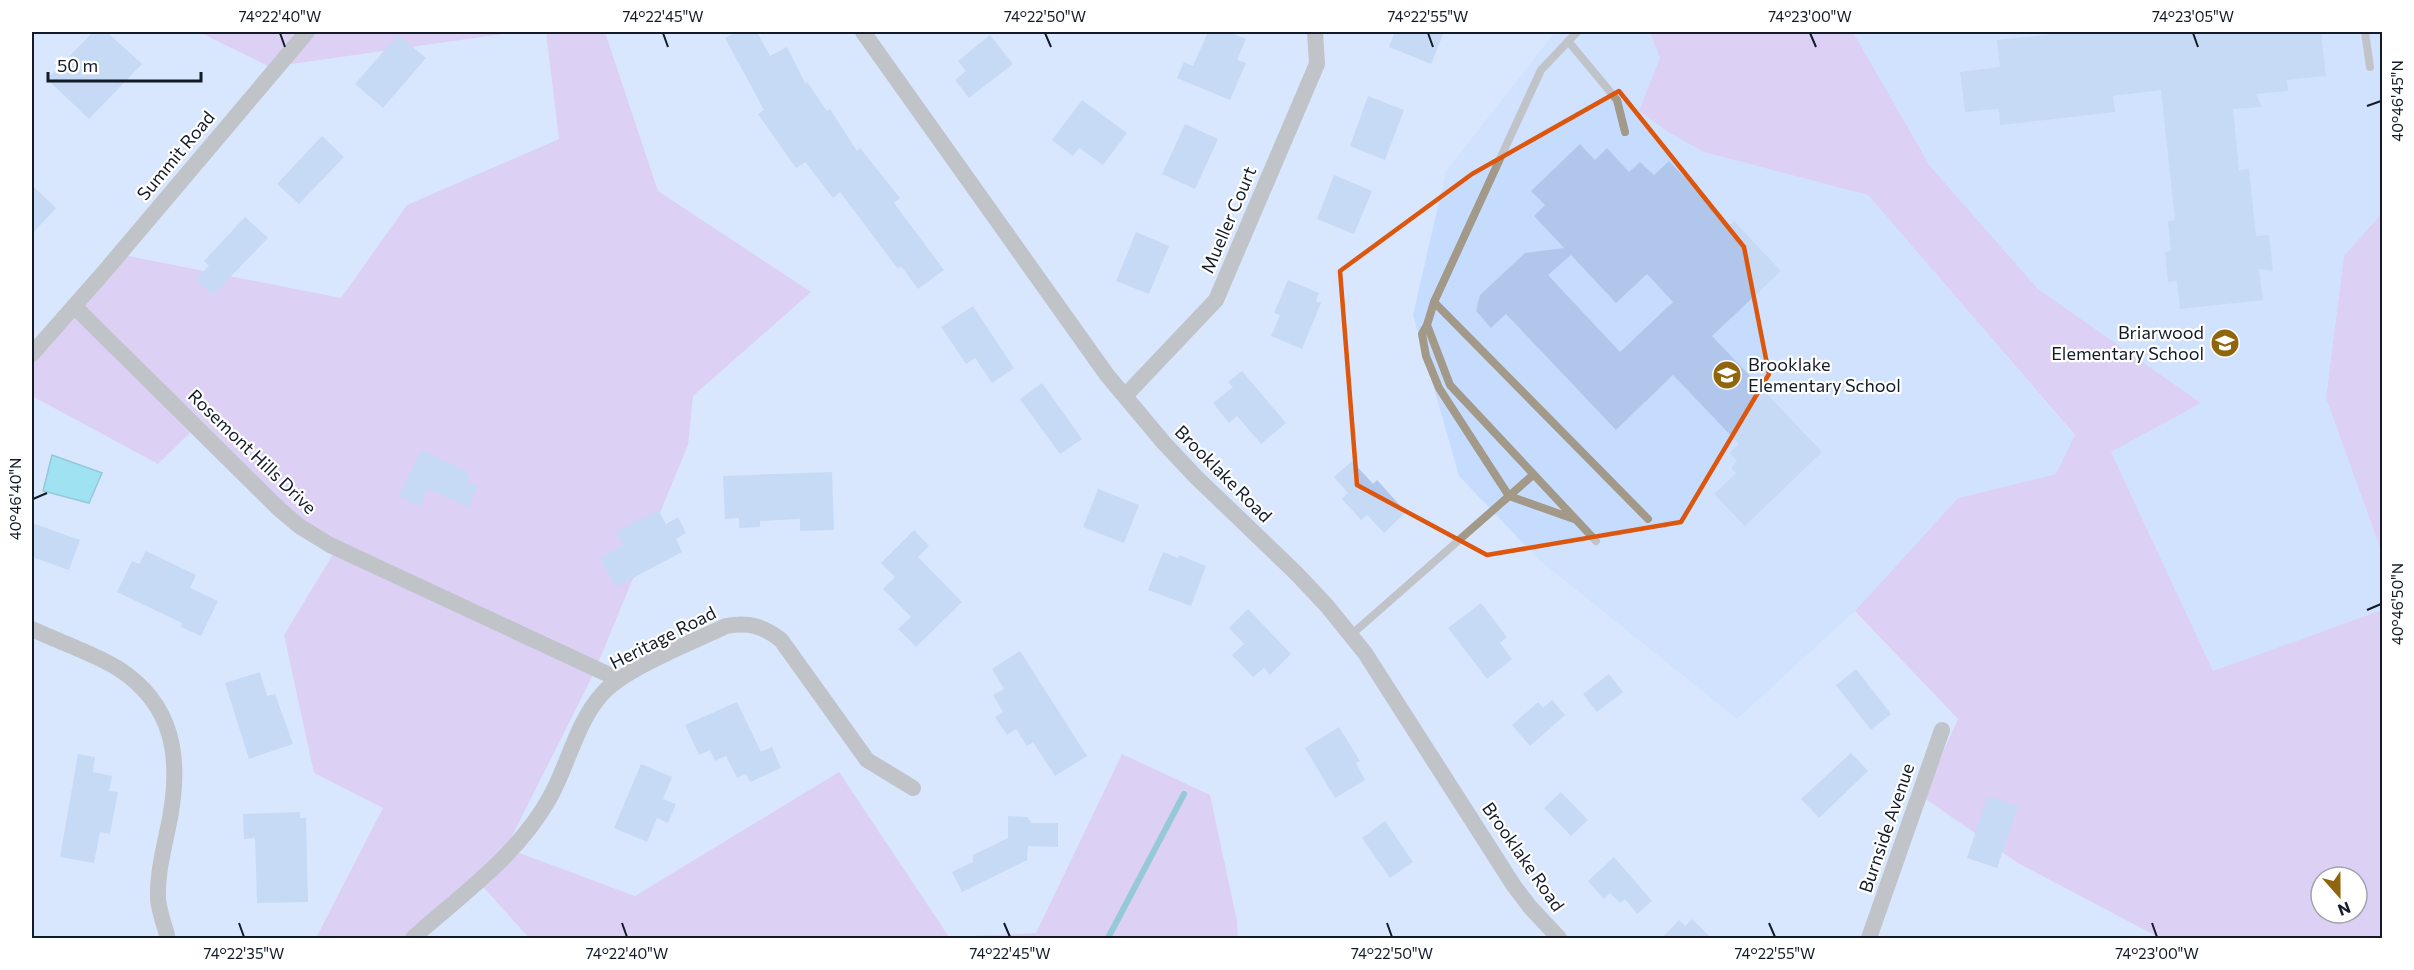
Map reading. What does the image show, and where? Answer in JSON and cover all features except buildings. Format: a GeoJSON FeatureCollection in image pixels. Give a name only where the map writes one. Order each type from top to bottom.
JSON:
{"type":"FeatureCollection","features":[{"type":"Feature","properties":{"kind":"street","name":"Summit Road"},"geometry":{"type":"LineString","coordinates":[[74,306],[307,32]]}},
{"type":"Feature","properties":{"kind":"street","name":"Brooklake Road"},"geometry":{"type":"LineString","coordinates":[[863,32],[1125,396],[1179,460],[1327,606],[1365,653],[1514,886],[1530,908],[1559,939]]}},
{"type":"Feature","properties":{"kind":"street","name":"Mueller Court"},"geometry":{"type":"LineString","coordinates":[[1125,396],[1216,300],[1317,64],[1315,32]]}},
{"type":"Feature","properties":{"kind":"street"},"geometry":{"type":"LineString","coordinates":[[32,354],[74,306]]}},
{"type":"Feature","properties":{"kind":"street","name":"Rosemont Hills Drive"},"geometry":{"type":"LineString","coordinates":[[74,306],[279,509],[299,525],[330,546],[618,679]]}},
{"type":"Feature","properties":{"kind":"street","name":"Heritage Road"},"geometry":{"type":"LineString","coordinates":[[412,939],[513,849],[532,826],[550,799],[589,712],[603,693],[618,679],[726,626],[739,624],[757,626],[770,631],[781,640],[867,760],[913,788]]}},
{"type":"Feature","properties":{"kind":"street"},"geometry":{"type":"LineString","coordinates":[[32,629],[117,668],[136,682],[151,699],[165,723],[173,745],[176,768],[175,791],[159,882],[158,901],[167,935]]}},
{"type":"Feature","properties":{"kind":"street","name":"Burnside Avenue"},"geometry":{"type":"LineString","coordinates":[[1869,939],[1942,730]]}},
{"type":"Feature","properties":{"kind":"lane"},"geometry":{"type":"LineString","coordinates":[[1574,519],[1509,496],[1439,388],[1422,334],[1434,302],[1541,69],[1576,32]]}},
{"type":"Feature","properties":{"kind":"lane"},"geometry":{"type":"LineString","coordinates":[[2365,32],[2370,67]]}},
{"type":"Feature","properties":{"kind":"lane"},"geometry":{"type":"LineString","coordinates":[[1568,41],[1617,100],[1625,132]]}},
{"type":"Feature","properties":{"kind":"lane"},"geometry":{"type":"LineString","coordinates":[[1434,302],[1648,519]]}},
{"type":"Feature","properties":{"kind":"lane"},"geometry":{"type":"LineString","coordinates":[[1427,325],[1450,385],[1596,541]]}},
{"type":"Feature","properties":{"kind":"lane"},"geometry":{"type":"LineString","coordinates":[[1351,635],[1533,475]]}},
{"type":"Feature","properties":{"kind":"highlighted area"},"geometry":{"type":"Polygon","coordinates":[[[1619,91],[1744,247],[1769,374],[1681,522],[1487,555],[1357,485],[1340,271],[1472,174],[1619,91]]]}},
{"type":"Feature","properties":{"kind":"shaded area"},"geometry":{"type":"Polygon","coordinates":[[[199,32],[517,32],[270,67],[199,32]]]}},
{"type":"Feature","properties":{"kind":"shaded area"},"geometry":{"type":"Polygon","coordinates":[[[546,32],[605,32],[658,191],[811,292],[693,396],[688,445],[594,673],[506,848],[635,896],[839,772],[949,937],[1036,933],[1122,754],[1210,795],[1237,921],[1238,938],[529,938],[477,880],[418,938],[316,938],[383,808],[314,773],[284,635],[335,551],[196,427],[158,464],[32,396],[32,352],[113,253],[341,298],[407,205],[559,139],[546,32]]]}},
{"type":"Feature","properties":{"kind":"shaded area","name":"Brooklake Elementary School"},"geometry":{"type":"Polygon","coordinates":[[[1555,32],[1650,32],[1704,152],[1868,195],[2075,436],[2057,474],[1958,498],[1855,611],[1737,719],[1538,559],[1459,476],[1413,315],[1446,171],[1555,32]]]}},
{"type":"Feature","properties":{"kind":"shaded area"},"geometry":{"type":"Polygon","coordinates":[[[1650,32],[1853,32],[1930,166],[2038,289],[2201,403],[2111,452],[2213,671],[2382,610],[2382,938],[2160,938],[2018,863],[1923,797],[1958,719],[1855,611],[1958,498],[2056,474],[2075,435],[1868,195],[1704,152],[1670,133],[1639,111],[1660,58],[1650,32]]]}},
{"type":"Feature","properties":{"kind":"shaded area","name":"Briarwood Elementary School"},"geometry":{"type":"Polygon","coordinates":[[[1853,32],[2382,32],[2382,213],[2344,256],[2326,398],[2382,553],[2382,610],[2213,672],[2111,452],[2201,403],[2038,289],[1930,166],[1853,32]]]}},
{"type":"Feature","properties":{"kind":"shaded area"},"geometry":{"type":"Polygon","coordinates":[[[2382,213],[2382,553],[2326,398],[2344,256],[2382,213]]]}},
{"type":"Feature","properties":{"kind":"shaded area"},"geometry":{"type":"Polygon","coordinates":[[[52,455],[102,473],[89,503],[43,491],[52,455]]]}},
{"type":"Feature","properties":{"kind":"waterway"},"geometry":{"type":"LineString","coordinates":[[1108,938],[1184,794]]}},
{"type":"Feature","properties":{"kind":"place","name":"Briarwood Elementary School"},"geometry":{"type":"Point","coordinates":[2225,343]}},
{"type":"Feature","properties":{"kind":"place","name":"Brooklake Elementary School"},"geometry":{"type":"Point","coordinates":[1727,375]}}]}
